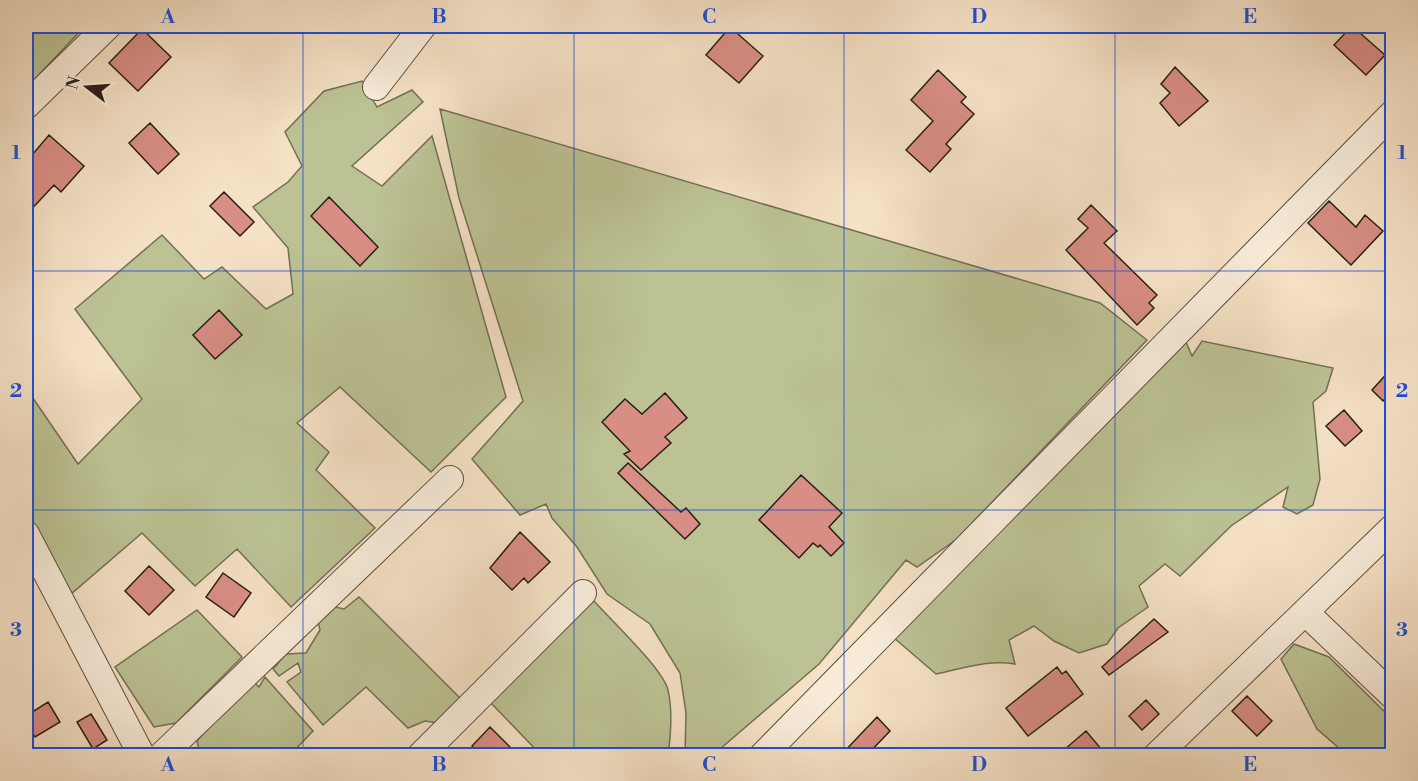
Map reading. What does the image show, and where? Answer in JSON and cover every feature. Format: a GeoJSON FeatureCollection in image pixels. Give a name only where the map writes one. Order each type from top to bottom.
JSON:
{"type":"FeatureCollection","features":[{"type":"Feature","properties":{"kind":"street"},"geometry":{"type":"LineString","coordinates":[[26,106],[108,26]]}},
{"type":"Feature","properties":{"kind":"street"},"geometry":{"type":"LineString","coordinates":[[376,87],[423,26]]}},
{"type":"Feature","properties":{"kind":"street"},"geometry":{"type":"LineString","coordinates":[[762,756],[1392,114]]}},
{"type":"Feature","properties":{"kind":"street"},"geometry":{"type":"LineString","coordinates":[[161,756],[450,479]]}},
{"type":"Feature","properties":{"kind":"street"},"geometry":{"type":"LineString","coordinates":[[1155,756],[1392,528]]}},
{"type":"Feature","properties":{"kind":"street"},"geometry":{"type":"LineString","coordinates":[[26,534],[142,756]]}},
{"type":"Feature","properties":{"kind":"street"},"geometry":{"type":"LineString","coordinates":[[420,756],[584,593]]}},
{"type":"Feature","properties":{"kind":"street"},"geometry":{"type":"LineString","coordinates":[[1305,612],[1392,695]]}},
{"type":"Feature","properties":{"kind":"green space"},"geometry":{"type":"Polygon","coordinates":[[[26,26],[85,26],[31,83],[26,77],[26,26]]]}},
{"type":"Feature","properties":{"kind":"green space"},"geometry":{"type":"Polygon","coordinates":[[[362,81],[377,107],[412,90],[423,102],[352,166],[382,186],[432,136],[506,397],[431,472],[340,387],[297,423],[329,452],[316,470],[375,528],[291,607],[237,549],[195,586],[142,533],[71,594],[26,508],[26,388],[78,464],[142,399],[75,309],[162,235],[204,279],[222,267],[266,309],[293,294],[288,248],[253,207],[288,182],[302,166],[285,132],[324,91],[362,81]]]}},
{"type":"Feature","properties":{"kind":"green space"},"geometry":{"type":"Polygon","coordinates":[[[440,109],[1100,303],[1147,340],[957,539],[917,567],[906,560],[819,664],[713,755],[685,755],[686,713],[680,673],[650,624],[607,594],[577,547],[552,518],[546,504],[520,515],[472,459],[523,401],[459,198],[440,109]]]}},
{"type":"Feature","properties":{"kind":"green space"},"geometry":{"type":"Polygon","coordinates":[[[1179,326],[1192,356],[1202,341],[1333,368],[1326,391],[1313,402],[1320,479],[1313,505],[1297,514],[1283,507],[1288,487],[1231,526],[1180,576],[1165,564],[1139,586],[1148,607],[1118,628],[1107,644],[1079,653],[1054,641],[1034,626],[1009,640],[1015,664],[985,664],[936,674],[886,631],[1179,326]]]}},
{"type":"Feature","properties":{"kind":"green space"},"geometry":{"type":"Polygon","coordinates":[[[359,597],[464,702],[444,724],[425,721],[408,728],[366,687],[323,725],[287,682],[301,672],[298,663],[279,676],[273,669],[286,654],[306,653],[320,630],[317,617],[326,605],[344,609],[359,597]]]}},
{"type":"Feature","properties":{"kind":"green space"},"geometry":{"type":"Polygon","coordinates":[[[593,600],[647,657],[664,681],[670,698],[671,715],[668,755],[541,755],[491,703],[593,600]]]}},
{"type":"Feature","properties":{"kind":"green space"},"geometry":{"type":"Polygon","coordinates":[[[197,610],[242,657],[176,723],[154,727],[115,667],[197,610]]]}},
{"type":"Feature","properties":{"kind":"green space"},"geometry":{"type":"Polygon","coordinates":[[[1294,644],[1329,657],[1392,719],[1392,755],[1347,755],[1317,729],[1281,659],[1294,644]]]}},
{"type":"Feature","properties":{"kind":"green space"},"geometry":{"type":"Polygon","coordinates":[[[265,677],[313,731],[290,755],[200,755],[197,741],[249,678],[259,687],[265,677]]]}},
{"type":"Feature","properties":{"kind":"building"},"geometry":{"type":"Polygon","coordinates":[[[1352,26],[1385,55],[1366,75],[1334,45],[1352,26]]]}},
{"type":"Feature","properties":{"kind":"building"},"geometry":{"type":"Polygon","coordinates":[[[730,27],[763,56],[739,83],[706,55],[730,27]]]}},
{"type":"Feature","properties":{"kind":"building"},"geometry":{"type":"Polygon","coordinates":[[[142,29],[171,57],[138,91],[109,63],[142,29]]]}},
{"type":"Feature","properties":{"kind":"building"},"geometry":{"type":"Polygon","coordinates":[[[1175,67],[1208,101],[1179,126],[1160,103],[1170,93],[1161,84],[1175,67]]]}},
{"type":"Feature","properties":{"kind":"building"},"geometry":{"type":"Polygon","coordinates":[[[938,70],[966,97],[961,102],[974,114],[946,144],[951,149],[930,172],[906,150],[933,121],[911,100],[938,70]]]}},
{"type":"Feature","properties":{"kind":"building"},"geometry":{"type":"Polygon","coordinates":[[[150,123],[179,154],[158,174],[129,143],[150,123]]]}},
{"type":"Feature","properties":{"kind":"building"},"geometry":{"type":"Polygon","coordinates":[[[49,135],[84,166],[61,192],[54,185],[26,215],[26,162],[49,135]]]}},
{"type":"Feature","properties":{"kind":"building"},"geometry":{"type":"Polygon","coordinates":[[[224,192],[254,222],[240,236],[210,206],[224,192]]]}},
{"type":"Feature","properties":{"kind":"building"},"geometry":{"type":"Polygon","coordinates":[[[329,197],[378,247],[360,266],[311,216],[329,197]]]}},
{"type":"Feature","properties":{"kind":"building"},"geometry":{"type":"Polygon","coordinates":[[[1329,201],[1356,227],[1365,215],[1383,231],[1351,265],[1308,223],[1329,201]]]}},
{"type":"Feature","properties":{"kind":"building"},"geometry":{"type":"Polygon","coordinates":[[[1091,205],[1117,231],[1104,243],[1157,295],[1149,303],[1154,308],[1137,325],[1066,250],[1088,228],[1078,219],[1091,205]]]}},
{"type":"Feature","properties":{"kind":"building"},"geometry":{"type":"Polygon","coordinates":[[[219,310],[242,335],[215,359],[193,335],[219,310]]]}},
{"type":"Feature","properties":{"kind":"building"},"geometry":{"type":"Polygon","coordinates":[[[1392,368],[1392,391],[1383,401],[1372,390],[1392,368]]]}},
{"type":"Feature","properties":{"kind":"building"},"geometry":{"type":"Polygon","coordinates":[[[665,393],[687,418],[665,437],[671,443],[641,470],[624,454],[630,451],[602,422],[625,399],[642,414],[665,393]]]}},
{"type":"Feature","properties":{"kind":"building"},"geometry":{"type":"Polygon","coordinates":[[[1344,410],[1362,431],[1345,446],[1326,426],[1344,410]]]}},
{"type":"Feature","properties":{"kind":"building"},"geometry":{"type":"Polygon","coordinates":[[[628,463],[681,512],[686,508],[700,524],[685,539],[618,473],[628,463]]]}},
{"type":"Feature","properties":{"kind":"building"},"geometry":{"type":"Polygon","coordinates":[[[801,475],[842,513],[829,527],[844,543],[831,556],[820,545],[818,547],[813,543],[799,558],[759,520],[801,475]]]}},
{"type":"Feature","properties":{"kind":"building"},"geometry":{"type":"Polygon","coordinates":[[[520,532],[550,562],[528,583],[524,578],[512,590],[490,568],[520,532]]]}},
{"type":"Feature","properties":{"kind":"building"},"geometry":{"type":"Polygon","coordinates":[[[149,566],[174,590],[149,615],[125,591],[149,566]]]}},
{"type":"Feature","properties":{"kind":"building"},"geometry":{"type":"Polygon","coordinates":[[[223,573],[251,593],[234,617],[206,597],[223,573]]]}},
{"type":"Feature","properties":{"kind":"building"},"geometry":{"type":"Polygon","coordinates":[[[1154,619],[1168,632],[1109,675],[1102,667],[1154,619]]]}},
{"type":"Feature","properties":{"kind":"building"},"geometry":{"type":"Polygon","coordinates":[[[1057,667],[1062,674],[1066,671],[1083,694],[1028,736],[1006,708],[1057,667]]]}},
{"type":"Feature","properties":{"kind":"building"},"geometry":{"type":"Polygon","coordinates":[[[1247,696],[1272,721],[1257,736],[1232,711],[1247,696]]]}},
{"type":"Feature","properties":{"kind":"building"},"geometry":{"type":"Polygon","coordinates":[[[1146,700],[1159,714],[1142,730],[1129,716],[1146,700]]]}},
{"type":"Feature","properties":{"kind":"building"},"geometry":{"type":"Polygon","coordinates":[[[48,702],[60,722],[35,737],[26,722],[26,716],[48,702]]]}},
{"type":"Feature","properties":{"kind":"building"},"geometry":{"type":"Polygon","coordinates":[[[91,714],[107,740],[93,749],[77,722],[91,714]]]}},
{"type":"Feature","properties":{"kind":"building"},"geometry":{"type":"Polygon","coordinates":[[[877,717],[890,731],[866,756],[840,756],[877,717]]]}},
{"type":"Feature","properties":{"kind":"building"},"geometry":{"type":"Polygon","coordinates":[[[490,727],[519,756],[482,756],[472,746],[490,727]]]}},
{"type":"Feature","properties":{"kind":"building"},"geometry":{"type":"Polygon","coordinates":[[[1086,731],[1107,756],[1057,756],[1086,731]]]}}]}
